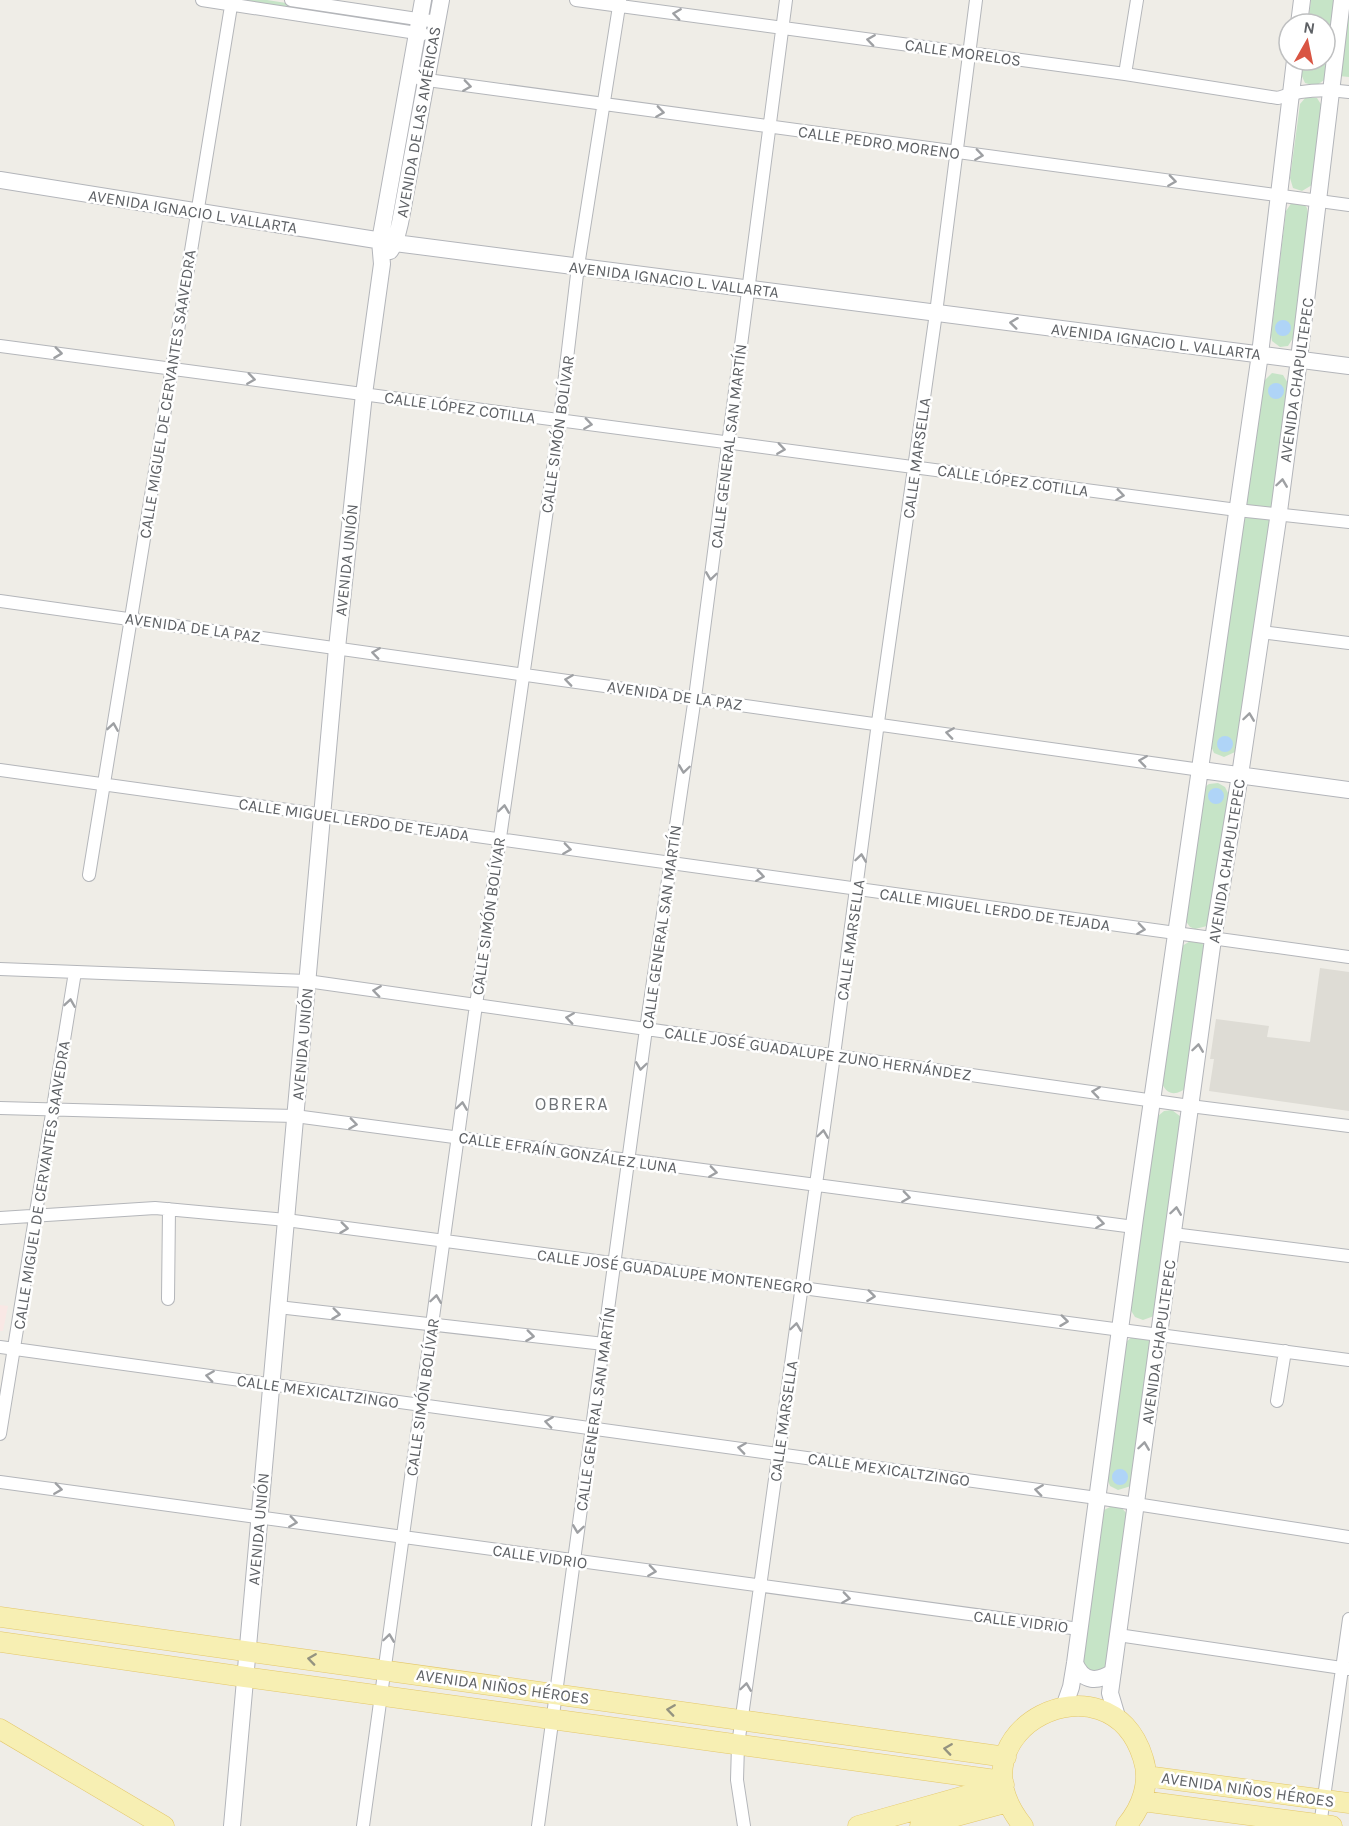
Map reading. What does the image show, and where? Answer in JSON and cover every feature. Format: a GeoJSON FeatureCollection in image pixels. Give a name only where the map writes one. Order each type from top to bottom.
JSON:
{"type":"FeatureCollection","features":[{"type":"Feature","properties":{"kind":"main road","name":"AVENIDA NIÑOS HÉROES"},"geometry":{"type":"LineString","coordinates":[[0,1617],[1006,1757]]}},
{"type":"Feature","properties":{"kind":"main road","name":"AVENIDA NIÑOS HÉROES"},"geometry":{"type":"LineString","coordinates":[[0,1642],[738,1745],[1005,1789]]}},
{"type":"Feature","properties":{"kind":"main road"},"geometry":{"type":"LineString","coordinates":[[1023,1826],[1014,1815],[1005,1789],[1006,1757],[1014,1738],[1027,1723],[1044,1712],[1064,1707],[1092,1708],[1118,1720],[1130,1731],[1138,1745],[1144,1760],[1146,1776],[1142,1801],[1126,1826]]}},
{"type":"Feature","properties":{"kind":"main road"},"geometry":{"type":"LineString","coordinates":[[0,1729],[164,1826]]}},
{"type":"Feature","properties":{"kind":"main road","name":"AVENIDA NIÑOS HÉROES"},"geometry":{"type":"LineString","coordinates":[[1146,1776],[1349,1803]]}},
{"type":"Feature","properties":{"kind":"main road"},"geometry":{"type":"LineString","coordinates":[[858,1826],[1005,1789]]}},
{"type":"Feature","properties":{"kind":"main road"},"geometry":{"type":"LineString","coordinates":[[921,1826],[1005,1789]]}},
{"type":"Feature","properties":{"kind":"main road","name":"AVENIDA NIÑOS HÉROES"},"geometry":{"type":"LineString","coordinates":[[1142,1801],[1324,1825]]}},
{"type":"Feature","properties":{"kind":"street"},"geometry":{"type":"LineString","coordinates":[[202,0],[427,28]]}},
{"type":"Feature","properties":{"kind":"street"},"geometry":{"type":"LineString","coordinates":[[291,0],[427,28]]}},
{"type":"Feature","properties":{"kind":"street","name":"AVENIDA DE LAS AMÉRICAS"},"geometry":{"type":"LineString","coordinates":[[388,242],[426,80],[427,28],[423,0]]}},
{"type":"Feature","properties":{"kind":"street","name":"AVENIDA DE LAS AMÉRICAS"},"geometry":{"type":"LineString","coordinates":[[388,242],[409,78],[427,28],[441,0]]}},
{"type":"Feature","properties":{"kind":"street","name":"CALLE MORELOS"},"geometry":{"type":"LineString","coordinates":[[576,0],[620,3],[783,28],[1125,74],[1278,98],[1291,93],[1331,90],[1349,92]]}},
{"type":"Feature","properties":{"kind":"street","name":"CALLE GENERAL SAN MARTÍN"},"geometry":{"type":"LineString","coordinates":[[538,1826],[646,1029],[729,442],[786,0]]}},
{"type":"Feature","properties":{"kind":"street","name":"CALLE MARSELLA"},"geometry":{"type":"LineString","coordinates":[[744,1826],[737,1780],[738,1745],[958,152],[976,0]]}},
{"type":"Feature","properties":{"kind":"street"},"geometry":{"type":"LineString","coordinates":[[1125,74],[1137,0]]}},
{"type":"Feature","properties":{"kind":"street","name":"AVENIDA CHAPULTEPEC"},"geometry":{"type":"LineString","coordinates":[[1118,1720],[1110,1693],[1213,939],[1240,775],[1278,514],[1319,201],[1342,0]]}},
{"type":"Feature","properties":{"kind":"street","name":"CALLE MIGUEL DE CERVANTES SAAVEDRA"},"geometry":{"type":"LineString","coordinates":[[89,875],[232,2]]}},
{"type":"Feature","properties":{"kind":"street","name":"CALLE SIMÓN BOLÍVAR"},"geometry":{"type":"LineString","coordinates":[[363,1826],[499,840],[560,420],[578,266],[620,3]]}},
{"type":"Feature","properties":{"kind":"street"},"geometry":{"type":"LineString","coordinates":[[1064,1707],[1071,1687],[1075,1664],[1134,1227],[1260,354],[1294,72]]}},
{"type":"Feature","properties":{"kind":"street","name":"CALLE PEDRO MORENO"},"geometry":{"type":"LineString","coordinates":[[409,78],[1349,205]]}},
{"type":"Feature","properties":{"kind":"street","name":"AVENIDA IGNACIO L. VALLARTA"},"geometry":{"type":"LineString","coordinates":[[0,180],[388,242],[1349,366]]}},
{"type":"Feature","properties":{"kind":"street","name":"AVENIDA UNIÓN"},"geometry":{"type":"LineString","coordinates":[[232,1826],[337,648],[364,394],[382,264],[388,242]]}},
{"type":"Feature","properties":{"kind":"street","name":"CALLE LÓPEZ COTILLA"},"geometry":{"type":"LineString","coordinates":[[0,346],[1237,510],[1349,522]]}},
{"type":"Feature","properties":{"kind":"street","name":"AVENIDA DE LA PAZ"},"geometry":{"type":"LineString","coordinates":[[0,600],[1349,790]]}},
{"type":"Feature","properties":{"kind":"street"},"geometry":{"type":"LineString","coordinates":[[1261,632],[1349,643]]}},
{"type":"Feature","properties":{"kind":"street","name":"CALLE MIGUEL LERDO DE TEJADA"},"geometry":{"type":"LineString","coordinates":[[0,770],[1349,957]]}},
{"type":"Feature","properties":{"kind":"street","name":"CALLE JOSÉ GUADALUPE ZUNO HERNÁNDEZ"},"geometry":{"type":"LineString","coordinates":[[0,969],[307,981],[1191,1106],[1349,1126]]}},
{"type":"Feature","properties":{"kind":"street","name":"CALLE MIGUEL DE CERVANTES SAAVEDRA"},"geometry":{"type":"LineString","coordinates":[[0,1434],[75,972]]}},
{"type":"Feature","properties":{"kind":"street","name":"CALLE EFRAÍN GONZÁLEZ LUNA"},"geometry":{"type":"LineString","coordinates":[[0,1108],[295,1116],[1134,1227]]}},
{"type":"Feature","properties":{"kind":"street"},"geometry":{"type":"LineString","coordinates":[[168,1299],[169,1209]]}},
{"type":"Feature","properties":{"kind":"street","name":"CALLE JOSÉ GUADALUPE MONTENEGRO"},"geometry":{"type":"LineString","coordinates":[[0,1218],[169,1209],[286,1220],[1349,1360]]}},
{"type":"Feature","properties":{"kind":"street"},"geometry":{"type":"LineString","coordinates":[[1173,1234],[1349,1256]]}},
{"type":"Feature","properties":{"kind":"street"},"geometry":{"type":"LineString","coordinates":[[278,1307],[603,1344]]}},
{"type":"Feature","properties":{"kind":"street","name":"CALLE MEXICALTZINGO"},"geometry":{"type":"LineString","coordinates":[[0,1347],[1136,1503],[1349,1537]]}},
{"type":"Feature","properties":{"kind":"street"},"geometry":{"type":"LineString","coordinates":[[1277,1401],[1285,1352]]}},
{"type":"Feature","properties":{"kind":"street","name":"CALLE VIDRIO"},"geometry":{"type":"LineString","coordinates":[[0,1482],[1079,1629]]}},
{"type":"Feature","properties":{"kind":"street"},"geometry":{"type":"LineString","coordinates":[[1324,1825],[1324,1799],[1346,1669],[1349,1619]]}},
{"type":"Feature","properties":{"kind":"street"},"geometry":{"type":"LineString","coordinates":[[1118,1635],[1346,1669]]}},
{"type":"Feature","properties":{"kind":"street"},"geometry":{"type":"LineString","coordinates":[[1075,1664],[1081,1675],[1093,1680],[1113,1672]]}},
{"type":"Feature","properties":{"kind":"shaded area"},"geometry":{"type":"Polygon","coordinates":[[[1320,968],[1349,972],[1349,1111],[1209,1091],[1214,1059],[1210,1059],[1216,1019],[1269,1026],[1267,1037],[1310,1042],[1320,968]]]}},
{"type":"Feature","properties":{"kind":"shaded area"},"geometry":{"type":"Polygon","coordinates":[[[0,1305],[8,1306],[3,1331],[0,1331],[0,1305]]]}},
{"type":"Feature","properties":{"kind":"green space"},"geometry":{"type":"Polygon","coordinates":[[[247,0],[267,0],[401,21],[400,28],[246,4],[247,0]]]}},
{"type":"Feature","properties":{"kind":"green space"},"geometry":{"type":"Polygon","coordinates":[[[1311,0],[1335,0],[1333,12],[1310,12],[1311,0]]]}},
{"type":"Feature","properties":{"kind":"green space"},"geometry":{"type":"Polygon","coordinates":[[[1349,0],[1349,77],[1339,76],[1349,0]]]}},
{"type":"Feature","properties":{"kind":"green space"},"geometry":{"type":"Polygon","coordinates":[[[1301,72],[1325,72],[1324,80],[1316,86],[1305,83],[1301,72]]]}},
{"type":"Feature","properties":{"kind":"green space"},"geometry":{"type":"Polygon","coordinates":[[[1306,97],[1317,98],[1322,106],[1312,185],[1302,191],[1293,188],[1290,178],[1300,104],[1306,97]]]}},
{"type":"Feature","properties":{"kind":"green space"},"geometry":{"type":"Polygon","coordinates":[[[1292,202],[1303,203],[1308,214],[1293,338],[1288,346],[1280,347],[1272,341],[1271,335],[1286,211],[1292,202]]]}},
{"type":"Feature","properties":{"kind":"green space"},"geometry":{"type":"Polygon","coordinates":[[[1272,373],[1283,375],[1289,385],[1238,745],[1235,752],[1224,757],[1214,753],[1211,746],[1264,381],[1272,373]]]}},
{"type":"Feature","properties":{"kind":"green space"},"geometry":{"type":"Polygon","coordinates":[[[1218,783],[1225,787],[1229,795],[1207,926],[1195,929],[1190,927],[1185,920],[1205,787],[1218,783]]]}},
{"type":"Feature","properties":{"kind":"green space"},"geometry":{"type":"Polygon","coordinates":[[[1192,940],[1199,941],[1205,946],[1188,1086],[1174,1093],[1167,1091],[1162,1083],[1182,946],[1192,940]]]}},
{"type":"Feature","properties":{"kind":"green space"},"geometry":{"type":"Polygon","coordinates":[[[1172,1110],[1181,1117],[1154,1316],[1143,1320],[1135,1317],[1130,1309],[1158,1116],[1164,1111],[1172,1110]]]}},
{"type":"Feature","properties":{"kind":"green space"},"geometry":{"type":"Polygon","coordinates":[[[1132,1337],[1148,1339],[1150,1342],[1131,1486],[1118,1490],[1110,1486],[1107,1478],[1126,1342],[1132,1337]]]}},
{"type":"Feature","properties":{"kind":"green space"},"geometry":{"type":"Polygon","coordinates":[[[1112,1506],[1121,1507],[1127,1514],[1106,1672],[1082,1672],[1104,1510],[1112,1506]]]}},
{"type":"Feature","properties":{"kind":"water"},"geometry":{"type":"Polygon","coordinates":[[[1280,320],[1286,320],[1291,328],[1289,334],[1280,336],[1275,331],[1275,325],[1280,320]]]}},
{"type":"Feature","properties":{"kind":"water"},"geometry":{"type":"Polygon","coordinates":[[[1273,383],[1279,383],[1284,391],[1282,397],[1273,399],[1268,394],[1268,388],[1273,383]]]}},
{"type":"Feature","properties":{"kind":"water"},"geometry":{"type":"Polygon","coordinates":[[[1222,736],[1228,736],[1233,744],[1231,750],[1222,752],[1217,747],[1217,741],[1222,736]]]}},
{"type":"Feature","properties":{"kind":"water"},"geometry":{"type":"Polygon","coordinates":[[[1213,788],[1219,788],[1224,796],[1222,802],[1213,804],[1208,799],[1208,793],[1213,788]]]}},
{"type":"Feature","properties":{"kind":"water"},"geometry":{"type":"Polygon","coordinates":[[[1117,1469],[1123,1469],[1128,1477],[1126,1483],[1117,1485],[1112,1480],[1112,1474],[1117,1469]]]}},
{"type":"Feature","properties":{"kind":"district","name":"OBRERA"},"geometry":{"type":"Point","coordinates":[572,1104]}}]}
